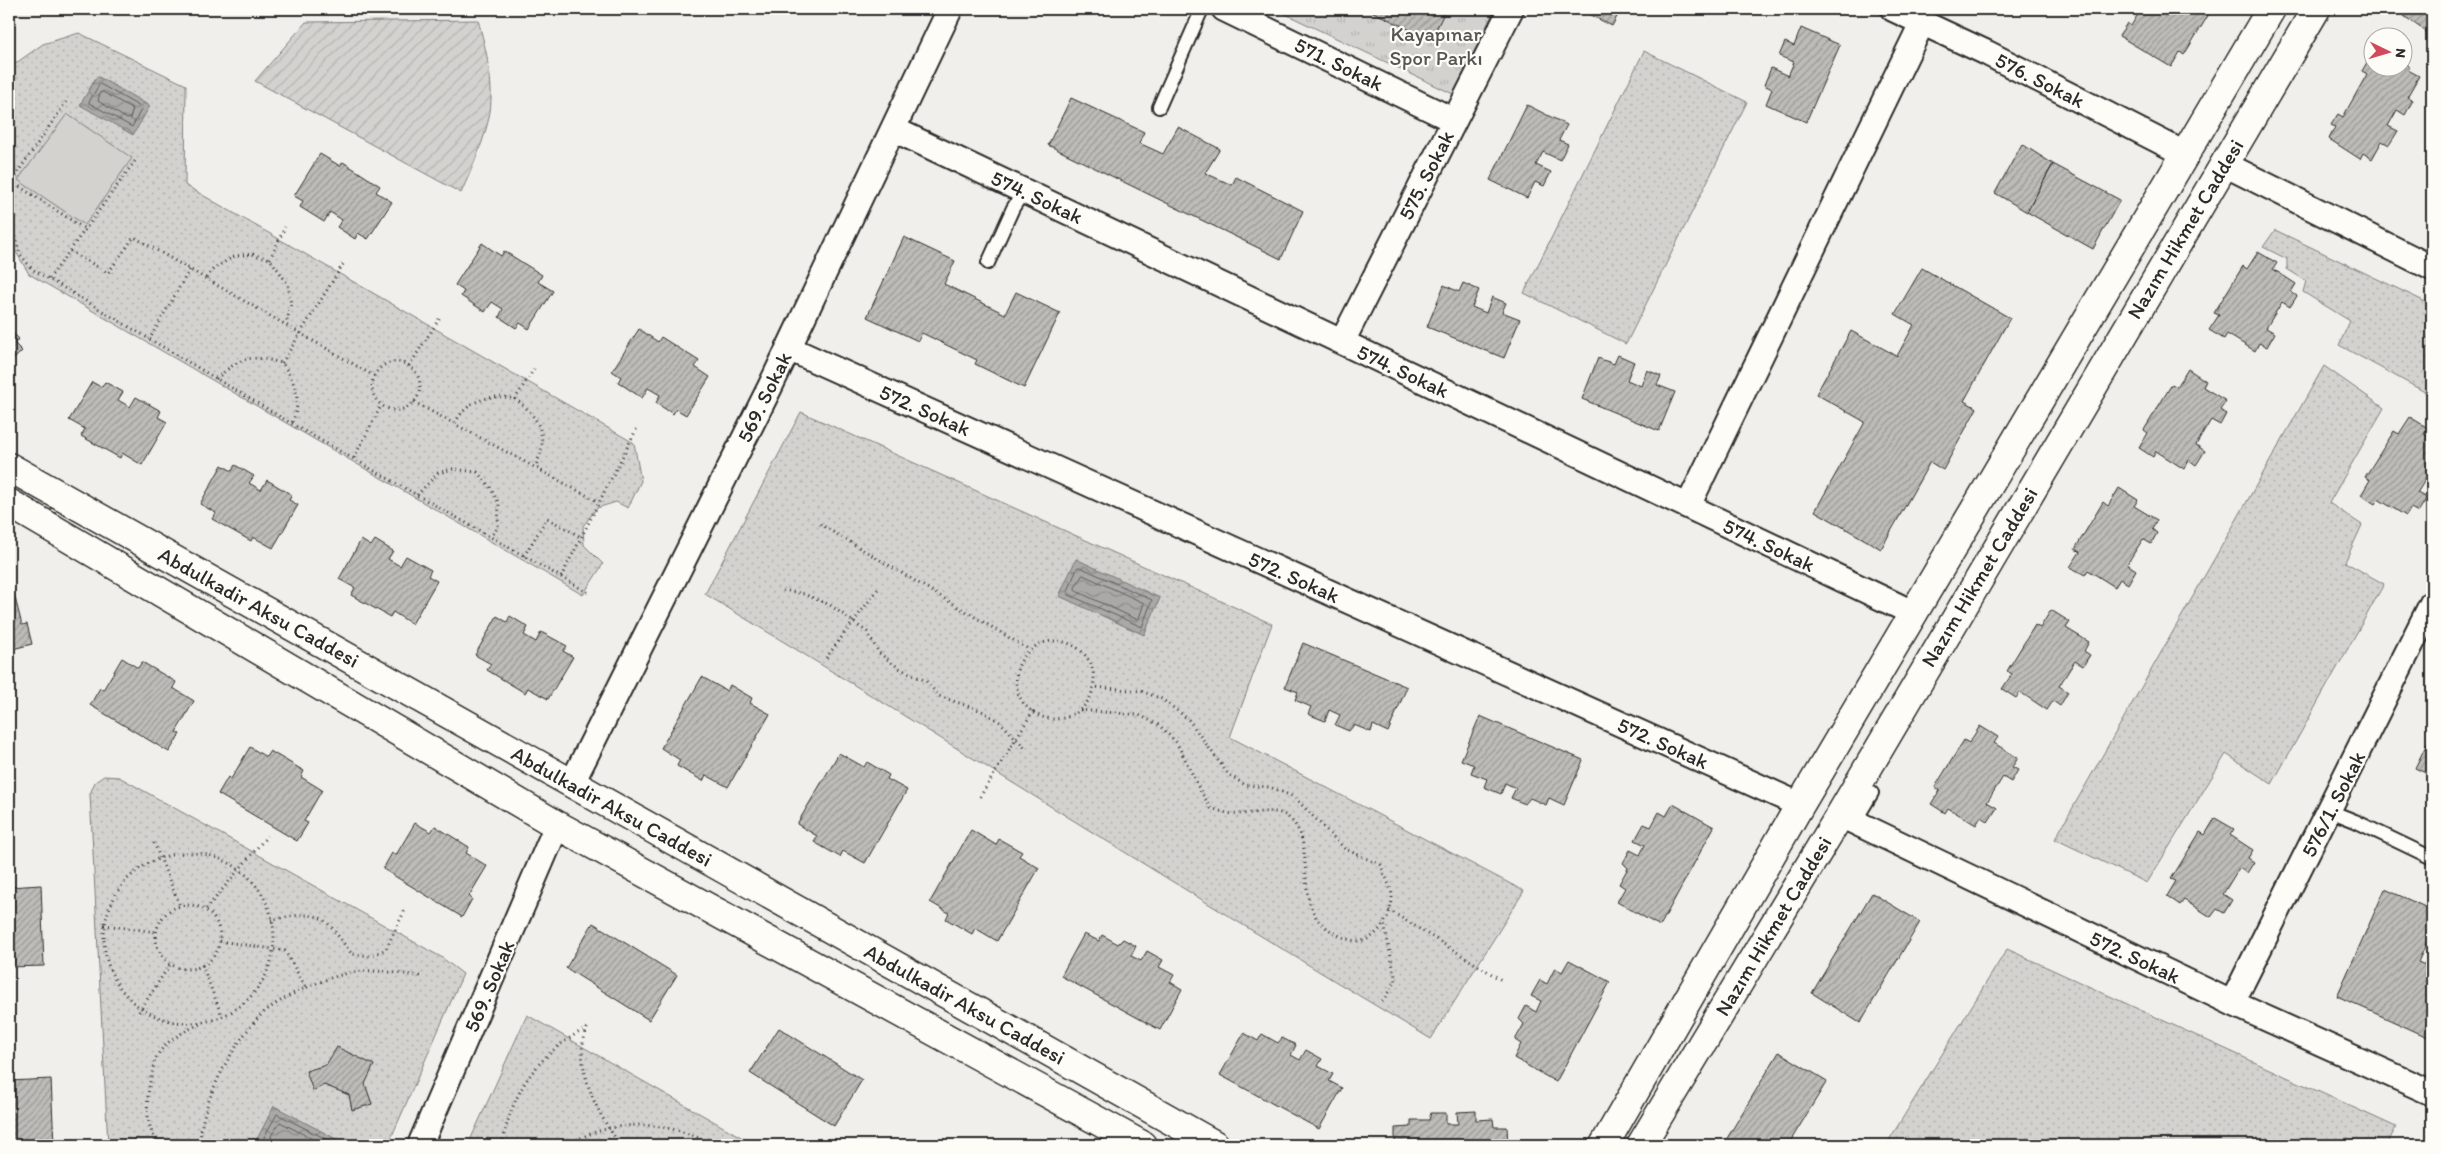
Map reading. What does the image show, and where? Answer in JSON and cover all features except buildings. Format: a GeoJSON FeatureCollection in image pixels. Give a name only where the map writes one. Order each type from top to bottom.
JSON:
{"type":"FeatureCollection","features":[{"type":"Feature","properties":{"kind":"main road","name":"Nazım Hikmet Caddesi"},"geometry":{"type":"LineString","coordinates":[[1604,1145],[1800,805],[2271,9]]}},
{"type":"Feature","properties":{"kind":"main road","name":"Nazım Hikmet Caddesi"},"geometry":{"type":"LineString","coordinates":[[1641,1145],[1847,819],[1855,785],[2316,9]]}},
{"type":"Feature","properties":{"kind":"main road","name":"Abdulkadir Aksu Caddesi"},"geometry":{"type":"LineString","coordinates":[[9,467],[1215,1145]]}},
{"type":"Feature","properties":{"kind":"main road","name":"Abdulkadir Aksu Caddesi"},"geometry":{"type":"LineString","coordinates":[[9,503],[557,825],[1142,1145]]}},
{"type":"Feature","properties":{"kind":"street","name":"569. Sokak"},"geometry":{"type":"LineString","coordinates":[[572,783],[788,348],[950,9]]}},
{"type":"Feature","properties":{"kind":"street","name":"571. Sokak"},"geometry":{"type":"LineString","coordinates":[[1224,9],[1453,120]]}},
{"type":"Feature","properties":{"kind":"street","name":"575. Sokak"},"geometry":{"type":"LineString","coordinates":[[1342,342],[1511,9]]}},
{"type":"Feature","properties":{"kind":"street","name":"576. Sokak"},"geometry":{"type":"LineString","coordinates":[[1892,9],[2185,154]]}},
{"type":"Feature","properties":{"kind":"street"},"geometry":{"type":"LineString","coordinates":[[1688,506],[1922,23]]}},
{"type":"Feature","properties":{"kind":"street","name":"574. Sokak"},"geometry":{"type":"LineString","coordinates":[[893,129],[1913,613]]}},
{"type":"Feature","properties":{"kind":"street"},"geometry":{"type":"LineString","coordinates":[[2224,164],[2432,268]]}},
{"type":"Feature","properties":{"kind":"street","name":"572. Sokak"},"geometry":{"type":"LineString","coordinates":[[788,348],[1800,805]]}},
{"type":"Feature","properties":{"kind":"street","name":"576/1. Sokak"},"geometry":{"type":"LineString","coordinates":[[2232,1003],[2430,614]]}},
{"type":"Feature","properties":{"kind":"street","name":"572. Sokak"},"geometry":{"type":"LineString","coordinates":[[1847,819],[2232,1003],[2432,1093]]}},
{"type":"Feature","properties":{"kind":"street","name":"569. Sokak"},"geometry":{"type":"LineString","coordinates":[[420,1145],[557,825]]}},
{"type":"Feature","properties":{"kind":"lane"},"geometry":{"type":"LineString","coordinates":[[1159,108],[1202,9]]}},
{"type":"Feature","properties":{"kind":"lane"},"geometry":{"type":"LineString","coordinates":[[988,263],[1012,208],[1024,191]]}},
{"type":"Feature","properties":{"kind":"lane"},"geometry":{"type":"LineString","coordinates":[[1847,819],[1872,794]]}},
{"type":"Feature","properties":{"kind":"lane"},"geometry":{"type":"LineString","coordinates":[[2330,811],[2432,858]]}},
{"type":"Feature","properties":{"kind":"path"},"geometry":{"type":"LineString","coordinates":[[66,102],[10,183],[85,230]]}},
{"type":"Feature","properties":{"kind":"path"},"geometry":{"type":"LineString","coordinates":[[49,279],[136,161]]}},
{"type":"Feature","properties":{"kind":"path"},"geometry":{"type":"LineString","coordinates":[[9,218],[20,254],[32,269],[216,379],[589,593]]}},
{"type":"Feature","properties":{"kind":"path"},"geometry":{"type":"LineString","coordinates":[[270,259],[285,227]]}},
{"type":"Feature","properties":{"kind":"path"},"geometry":{"type":"LineString","coordinates":[[70,250],[108,273],[134,237],[374,376]]}},
{"type":"Feature","properties":{"kind":"path"},"geometry":{"type":"LineString","coordinates":[[206,278],[214,268],[235,256],[252,254],[270,259],[288,284],[291,305],[286,324]]}},
{"type":"Feature","properties":{"kind":"path"},"geometry":{"type":"LineString","coordinates":[[282,363],[345,261]]}},
{"type":"Feature","properties":{"kind":"path"},"geometry":{"type":"LineString","coordinates":[[149,340],[190,269]]}},
{"type":"Feature","properties":{"kind":"path"},"geometry":{"type":"LineString","coordinates":[[409,366],[441,316]]}},
{"type":"Feature","properties":{"kind":"path"},"geometry":{"type":"LineString","coordinates":[[216,379],[237,361],[253,357],[282,363],[296,384],[297,411],[292,423]]}},
{"type":"Feature","properties":{"kind":"path"},"geometry":{"type":"LineString","coordinates":[[394,362],[409,366],[419,379],[418,395],[414,402],[401,410],[394,411],[381,406],[372,391],[374,376],[379,369],[394,362]]}},
{"type":"Feature","properties":{"kind":"path"},"geometry":{"type":"LineString","coordinates":[[515,399],[534,369]]}},
{"type":"Feature","properties":{"kind":"path"},"geometry":{"type":"LineString","coordinates":[[456,423],[467,406],[476,402],[489,397],[504,396],[515,399],[528,408],[538,422],[542,449],[535,467]]}},
{"type":"Feature","properties":{"kind":"path"},"geometry":{"type":"LineString","coordinates":[[414,402],[599,502]]}},
{"type":"Feature","properties":{"kind":"path"},"geometry":{"type":"LineString","coordinates":[[354,459],[381,406]]}},
{"type":"Feature","properties":{"kind":"path"},"geometry":{"type":"LineString","coordinates":[[561,577],[637,428]]}},
{"type":"Feature","properties":{"kind":"path"},"geometry":{"type":"LineString","coordinates":[[416,495],[438,473],[453,469],[477,472],[490,487],[499,504],[498,527],[491,538]]}},
{"type":"Feature","properties":{"kind":"path"},"geometry":{"type":"LineString","coordinates":[[524,556],[547,518],[581,537]]}},
{"type":"Feature","properties":{"kind":"path"},"geometry":{"type":"LineString","coordinates":[[820,524],[1030,650]]}},
{"type":"Feature","properties":{"kind":"path"},"geometry":{"type":"LineString","coordinates":[[826,658],[878,589]]}},
{"type":"Feature","properties":{"kind":"path"},"geometry":{"type":"LineString","coordinates":[[783,590],[804,594],[830,605],[867,632],[879,653],[899,668],[926,681],[939,696],[982,711],[994,718],[1026,749]]}},
{"type":"Feature","properties":{"kind":"path"},"geometry":{"type":"LineString","coordinates":[[1066,642],[1078,648],[1087,657],[1093,668],[1094,687],[1085,705],[1080,710],[1064,718],[1051,719],[1033,711],[1020,697],[1017,685],[1017,672],[1022,660],[1030,650],[1041,643],[1066,642]]}},
{"type":"Feature","properties":{"kind":"path"},"geometry":{"type":"LineString","coordinates":[[1080,710],[1139,715],[1159,725],[1177,742],[1201,792],[1211,808],[1240,814],[1257,812],[1286,815],[1293,822],[1305,848],[1307,897],[1318,920],[1335,933],[1351,940],[1364,940],[1378,931],[1384,923],[1392,897],[1381,865],[1345,849],[1294,796],[1270,787],[1245,785],[1228,774],[1188,719],[1162,699],[1141,691],[1094,687]]}},
{"type":"Feature","properties":{"kind":"path"},"geometry":{"type":"LineString","coordinates":[[980,797],[1033,711]]}},
{"type":"Feature","properties":{"kind":"path"},"geometry":{"type":"LineString","coordinates":[[206,909],[238,868],[267,836]]}},
{"type":"Feature","properties":{"kind":"path"},"geometry":{"type":"LineString","coordinates":[[154,843],[180,906]]}},
{"type":"Feature","properties":{"kind":"path"},"geometry":{"type":"LineString","coordinates":[[158,1145],[153,1137],[147,1115],[148,1092],[156,1058],[177,1035],[238,1008],[258,988],[271,962],[273,949],[274,935],[269,907],[255,883],[238,868],[208,854],[180,852],[153,860],[130,875],[113,898],[104,925],[104,954],[114,981],[140,1010],[156,1018],[184,1024],[204,1022]]}},
{"type":"Feature","properties":{"kind":"path"},"geometry":{"type":"LineString","coordinates":[[197,905],[206,909],[214,916],[219,925],[220,941],[215,955],[202,965],[188,969],[170,963],[161,953],[157,943],[160,921],[167,913],[180,906],[197,905]]}},
{"type":"Feature","properties":{"kind":"path"},"geometry":{"type":"LineString","coordinates":[[272,920],[295,916],[315,916],[325,921],[352,954],[371,956],[386,949],[405,910]]}},
{"type":"Feature","properties":{"kind":"path"},"geometry":{"type":"LineString","coordinates":[[1389,910],[1504,981]]}},
{"type":"Feature","properties":{"kind":"path"},"geometry":{"type":"LineString","coordinates":[[1382,1001],[1396,982],[1384,923]]}},
{"type":"Feature","properties":{"kind":"path"},"geometry":{"type":"LineString","coordinates":[[104,925],[157,932]]}},
{"type":"Feature","properties":{"kind":"path"},"geometry":{"type":"LineString","coordinates":[[220,941],[285,951],[305,986]]}},
{"type":"Feature","properties":{"kind":"path"},"geometry":{"type":"LineString","coordinates":[[140,1010],[170,963]]}},
{"type":"Feature","properties":{"kind":"path"},"geometry":{"type":"LineString","coordinates":[[202,965],[222,1016]]}},
{"type":"Feature","properties":{"kind":"path"},"geometry":{"type":"LineString","coordinates":[[200,1145],[200,1135],[214,1085],[242,1037],[261,1015],[305,986],[362,971],[420,976]]}},
{"type":"Feature","properties":{"kind":"path"},"geometry":{"type":"LineString","coordinates":[[502,1145],[514,1101],[538,1065],[567,1038],[587,1028],[582,1050],[586,1076],[597,1108],[621,1145]]}},
{"type":"Feature","properties":{"kind":"path"},"geometry":{"type":"LineString","coordinates":[[567,1145],[583,1136],[609,1128],[651,1124],[679,1131],[713,1145]]}},
{"type":"Feature","properties":{"kind":"green space","name":"Kayapınar Spor Parkı"},"geometry":{"type":"Polygon","coordinates":[[[1275,9],[1495,9],[1453,94],[1275,9]]]}},
{"type":"Feature","properties":{"kind":"green space"},"geometry":{"type":"Polygon","coordinates":[[[478,20],[490,77],[490,112],[482,143],[461,193],[255,81],[306,22],[478,20]]]}},
{"type":"Feature","properties":{"kind":"green space"},"geometry":{"type":"Polygon","coordinates":[[[79,33],[186,85],[185,185],[634,443],[641,481],[628,508],[616,502],[597,508],[583,526],[584,545],[603,564],[583,595],[29,274],[9,240],[9,68],[43,44],[79,33]]]}},
{"type":"Feature","properties":{"kind":"green space"},"geometry":{"type":"Polygon","coordinates":[[[1644,51],[1747,102],[1626,344],[1524,293],[1644,51]]]}},
{"type":"Feature","properties":{"kind":"green space"},"geometry":{"type":"Polygon","coordinates":[[[67,114],[132,158],[85,225],[18,180],[67,114]]]}},
{"type":"Feature","properties":{"kind":"green space"},"geometry":{"type":"Polygon","coordinates":[[[2275,230],[2432,305],[2432,396],[2339,345],[2350,321],[2303,292],[2306,281],[2287,269],[2287,259],[2263,247],[2275,230]]]}},
{"type":"Feature","properties":{"kind":"green space"},"geometry":{"type":"Polygon","coordinates":[[[2324,366],[2384,408],[2329,503],[2362,525],[2345,562],[2384,584],[2272,784],[2226,754],[2147,883],[2055,839],[2324,366]]]}},
{"type":"Feature","properties":{"kind":"green space"},"geometry":{"type":"Polygon","coordinates":[[[801,412],[1272,624],[1230,737],[1524,891],[1431,1039],[705,594],[801,412]]]}},
{"type":"Feature","properties":{"kind":"green space"},"geometry":{"type":"Polygon","coordinates":[[[104,776],[119,777],[441,957],[463,974],[388,1145],[108,1145],[90,794],[95,782],[104,776]]]}},
{"type":"Feature","properties":{"kind":"green space"},"geometry":{"type":"Polygon","coordinates":[[[2007,949],[2396,1127],[2387,1145],[1886,1145],[2007,949]]]}},
{"type":"Feature","properties":{"kind":"green space"},"geometry":{"type":"Polygon","coordinates":[[[527,1015],[755,1145],[468,1145],[527,1015]]]}},
{"type":"Feature","properties":{"kind":"water"},"geometry":{"type":"Polygon","coordinates":[[[97,76],[150,106],[133,135],[80,105],[97,76]]]}},
{"type":"Feature","properties":{"kind":"water"},"geometry":{"type":"Polygon","coordinates":[[[1076,559],[1160,598],[1144,635],[1059,596],[1076,559]]]}},
{"type":"Feature","properties":{"kind":"water"},"geometry":{"type":"Polygon","coordinates":[[[274,1106],[338,1140],[335,1145],[265,1145],[256,1141],[274,1106]]]}}]}
